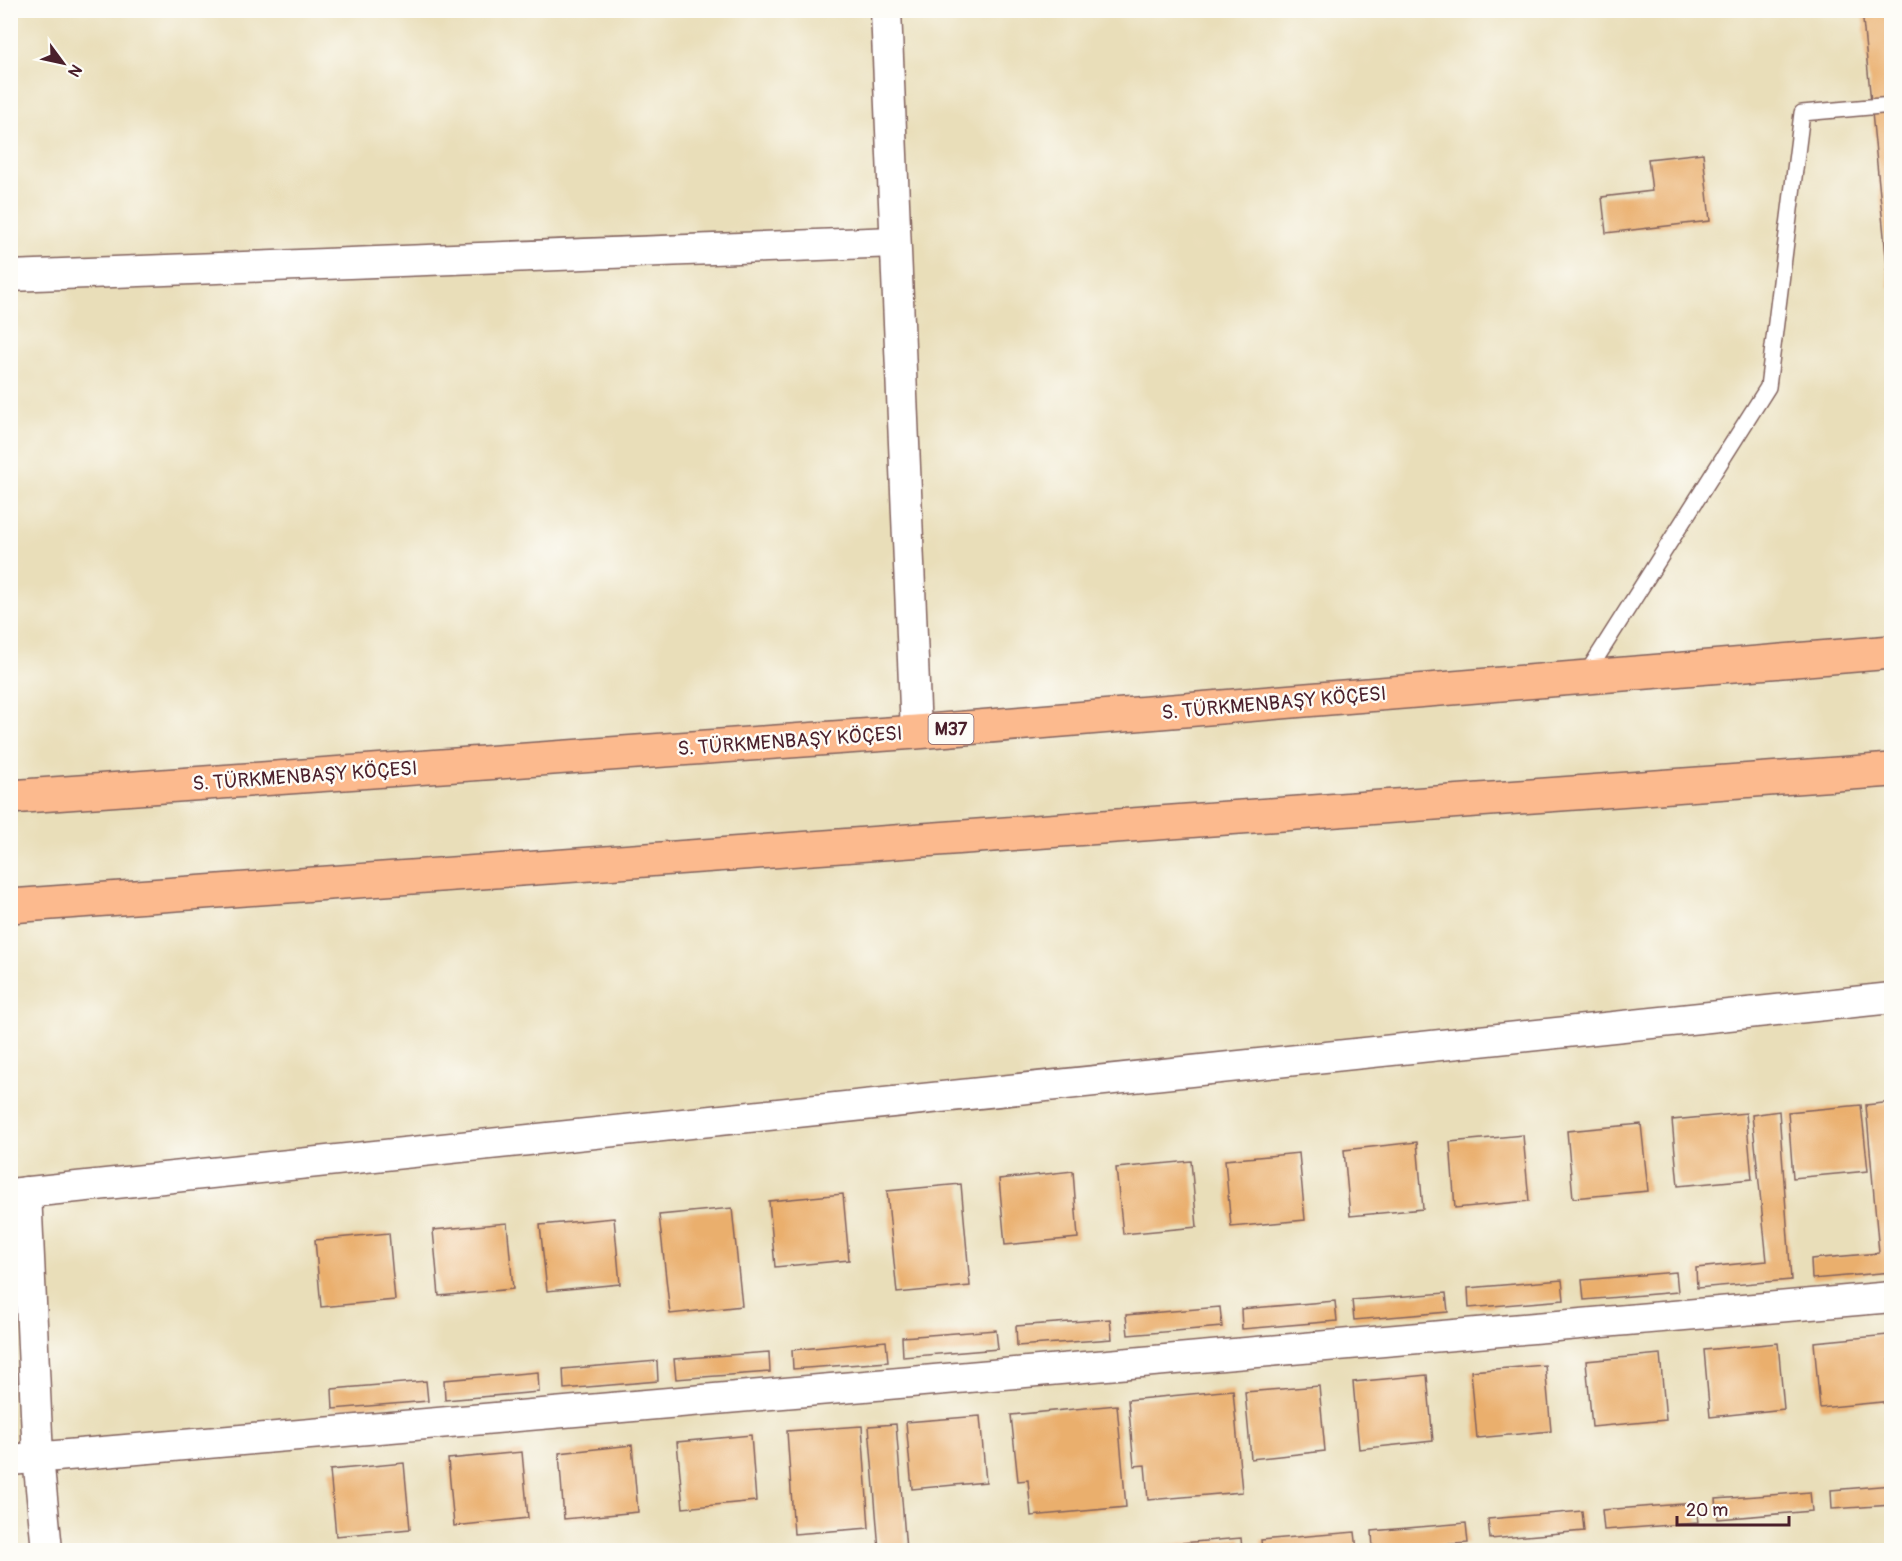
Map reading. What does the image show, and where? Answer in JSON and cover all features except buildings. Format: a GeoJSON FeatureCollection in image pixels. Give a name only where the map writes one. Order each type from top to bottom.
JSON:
{"type":"FeatureCollection","features":[{"type":"Feature","properties":{"kind":"highway","name":"S. TÜRKMENBAŞY KÖÇESI"},"geometry":{"type":"LineString","coordinates":[[10,797],[916,732],[1892,652]]}},
{"type":"Feature","properties":{"kind":"highway"},"geometry":{"type":"LineString","coordinates":[[10,906],[1892,770]]}},
{"type":"Feature","properties":{"kind":"street"},"geometry":{"type":"LineString","coordinates":[[886,10],[916,732]]}},
{"type":"Feature","properties":{"kind":"street"},"geometry":{"type":"LineString","coordinates":[[10,276],[895,242]]}},
{"type":"Feature","properties":{"kind":"street"},"geometry":{"type":"LineString","coordinates":[[47,1551],[24,1459],[18,1193],[1892,998]]}},
{"type":"Feature","properties":{"kind":"street"},"geometry":{"type":"LineString","coordinates":[[24,1459],[1892,1297]]}},
{"type":"Feature","properties":{"kind":"lane"},"geometry":{"type":"LineString","coordinates":[[1584,679],[1768,387],[1802,113],[1892,105]]}}]}
